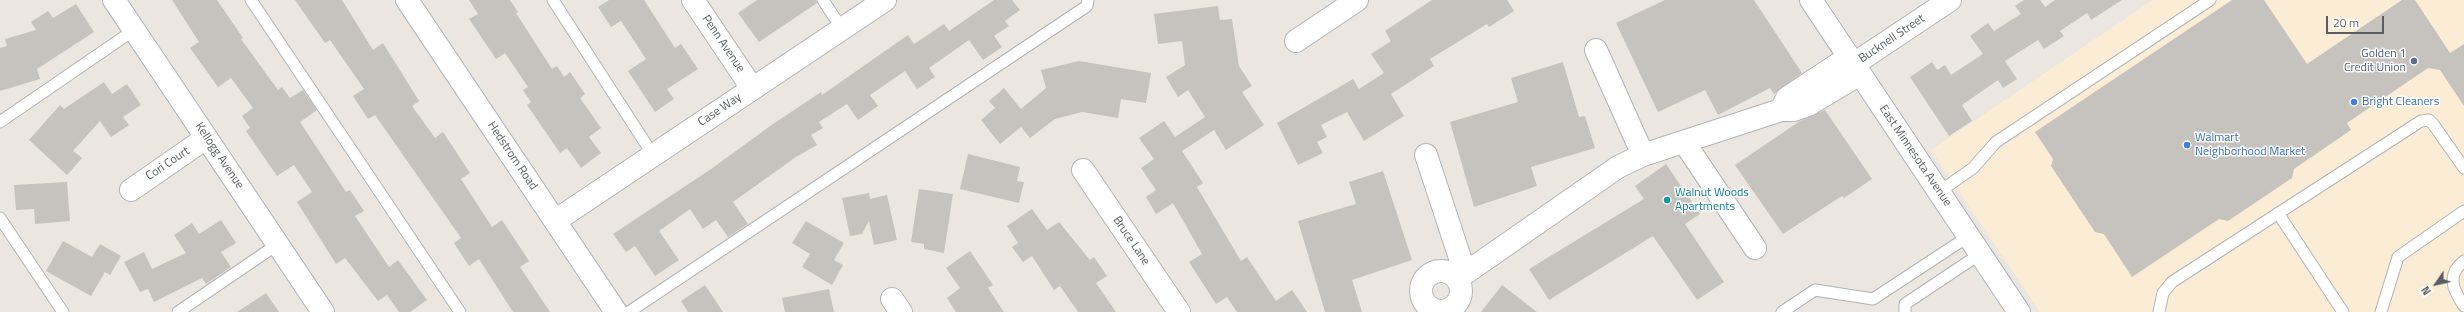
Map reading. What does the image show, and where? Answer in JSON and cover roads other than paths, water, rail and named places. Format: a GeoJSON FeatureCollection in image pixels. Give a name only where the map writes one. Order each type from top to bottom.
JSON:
{"type":"FeatureCollection","features":[{"type":"Feature","properties":{"kind":"street","name":"Kellogg Avenue"},"geometry":{"type":"LineString","coordinates":[[114,0],[323,312]]}},
{"type":"Feature","properties":{"kind":"street","name":"Hedstrom Road"},"geometry":{"type":"LineString","coordinates":[[407,0],[556,220],[616,312]]}},
{"type":"Feature","properties":{"kind":"street","name":"Penn Avenue"},"geometry":{"type":"LineString","coordinates":[[693,0],[752,88]]}},
{"type":"Feature","properties":{"kind":"street","name":"Case Way"},"geometry":{"type":"LineString","coordinates":[[556,220],[885,0]]}},
{"type":"Feature","properties":{"kind":"street"},"geometry":{"type":"LineString","coordinates":[[1296,41],[1357,0]]}},
{"type":"Feature","properties":{"kind":"street","name":"East Minnesota Avenue"},"geometry":{"type":"LineString","coordinates":[[1810,0],[2019,312]]}},
{"type":"Feature","properties":{"kind":"street","name":"Bucknell Street"},"geometry":{"type":"LineString","coordinates":[[1461,276],[1618,167],[1643,155],[1781,110],[1794,110],[1808,105],[1854,65],[1950,0]]}},
{"type":"Feature","properties":{"kind":"street"},"geometry":{"type":"LineString","coordinates":[[1596,50],[1643,155]]}},
{"type":"Feature","properties":{"kind":"street","name":"Cori Court"},"geometry":{"type":"LineString","coordinates":[[131,190],[206,138]]}},
{"type":"Feature","properties":{"kind":"street"},"geometry":{"type":"LineString","coordinates":[[1684,142],[1755,248]]}},
{"type":"Feature","properties":{"kind":"street"},"geometry":{"type":"LineString","coordinates":[[1426,155],[1461,276],[1461,291],[1457,303],[1447,310],[1434,311],[1422,296],[1423,283],[1427,278],[1439,271],[1461,276]]}},
{"type":"Feature","properties":{"kind":"street","name":"Bruce Lane"},"geometry":{"type":"LineString","coordinates":[[1084,170],[1179,312]]}},
{"type":"Feature","properties":{"kind":"lane"},"geometry":{"type":"LineString","coordinates":[[251,0],[460,312]]}},
{"type":"Feature","properties":{"kind":"lane"},"geometry":{"type":"LineString","coordinates":[[553,0],[654,155]]}},
{"type":"Feature","properties":{"kind":"lane"},"geometry":{"type":"LineString","coordinates":[[823,0],[842,29]]}},
{"type":"Feature","properties":{"kind":"lane"},"geometry":{"type":"LineString","coordinates":[[629,312],[1087,6],[1088,0]]}},
{"type":"Feature","properties":{"kind":"lane"},"geometry":{"type":"LineString","coordinates":[[1939,192],[1973,168],[1996,142],[2210,0]]}},
{"type":"Feature","properties":{"kind":"lane"},"geometry":{"type":"LineString","coordinates":[[0,122],[134,30]]}},
{"type":"Feature","properties":{"kind":"lane"},"geometry":{"type":"LineString","coordinates":[[2159,312],[2162,294],[2172,282],[2424,120],[2433,124],[2464,168]]}},
{"type":"Feature","properties":{"kind":"lane"},"geometry":{"type":"LineString","coordinates":[[2381,312],[2398,257],[2464,211]]}},
{"type":"Feature","properties":{"kind":"lane"},"geometry":{"type":"LineString","coordinates":[[2278,213],[2342,312]]}},
{"type":"Feature","properties":{"kind":"lane"},"geometry":{"type":"LineString","coordinates":[[0,218],[63,312]]}},
{"type":"Feature","properties":{"kind":"lane"},"geometry":{"type":"LineString","coordinates":[[178,312],[278,244]]}},
{"type":"Feature","properties":{"kind":"lane"},"geometry":{"type":"LineString","coordinates":[[1782,312],[1815,290],[1873,299],[1974,245]]}},
{"type":"Feature","properties":{"kind":"lane"},"geometry":{"type":"LineString","coordinates":[[1905,312],[1905,304],[1974,245]]}},
{"type":"Feature","properties":{"kind":"lane"},"geometry":{"type":"LineString","coordinates":[[2464,261],[2455,271],[2452,281],[2464,306]]}},
{"type":"Feature","properties":{"kind":"place","name":"Golden 1 Credit Union"},"geometry":{"type":"Point","coordinates":[2414,61]}},
{"type":"Feature","properties":{"kind":"place","name":"Bright Cleaners"},"geometry":{"type":"Point","coordinates":[2354,102]}},
{"type":"Feature","properties":{"kind":"place","name":"Walmart Neighborhood Market"},"geometry":{"type":"Point","coordinates":[2187,145]}},
{"type":"Feature","properties":{"kind":"place","name":"Walnut Woods Apartments"},"geometry":{"type":"Point","coordinates":[1667,200]}}]}
